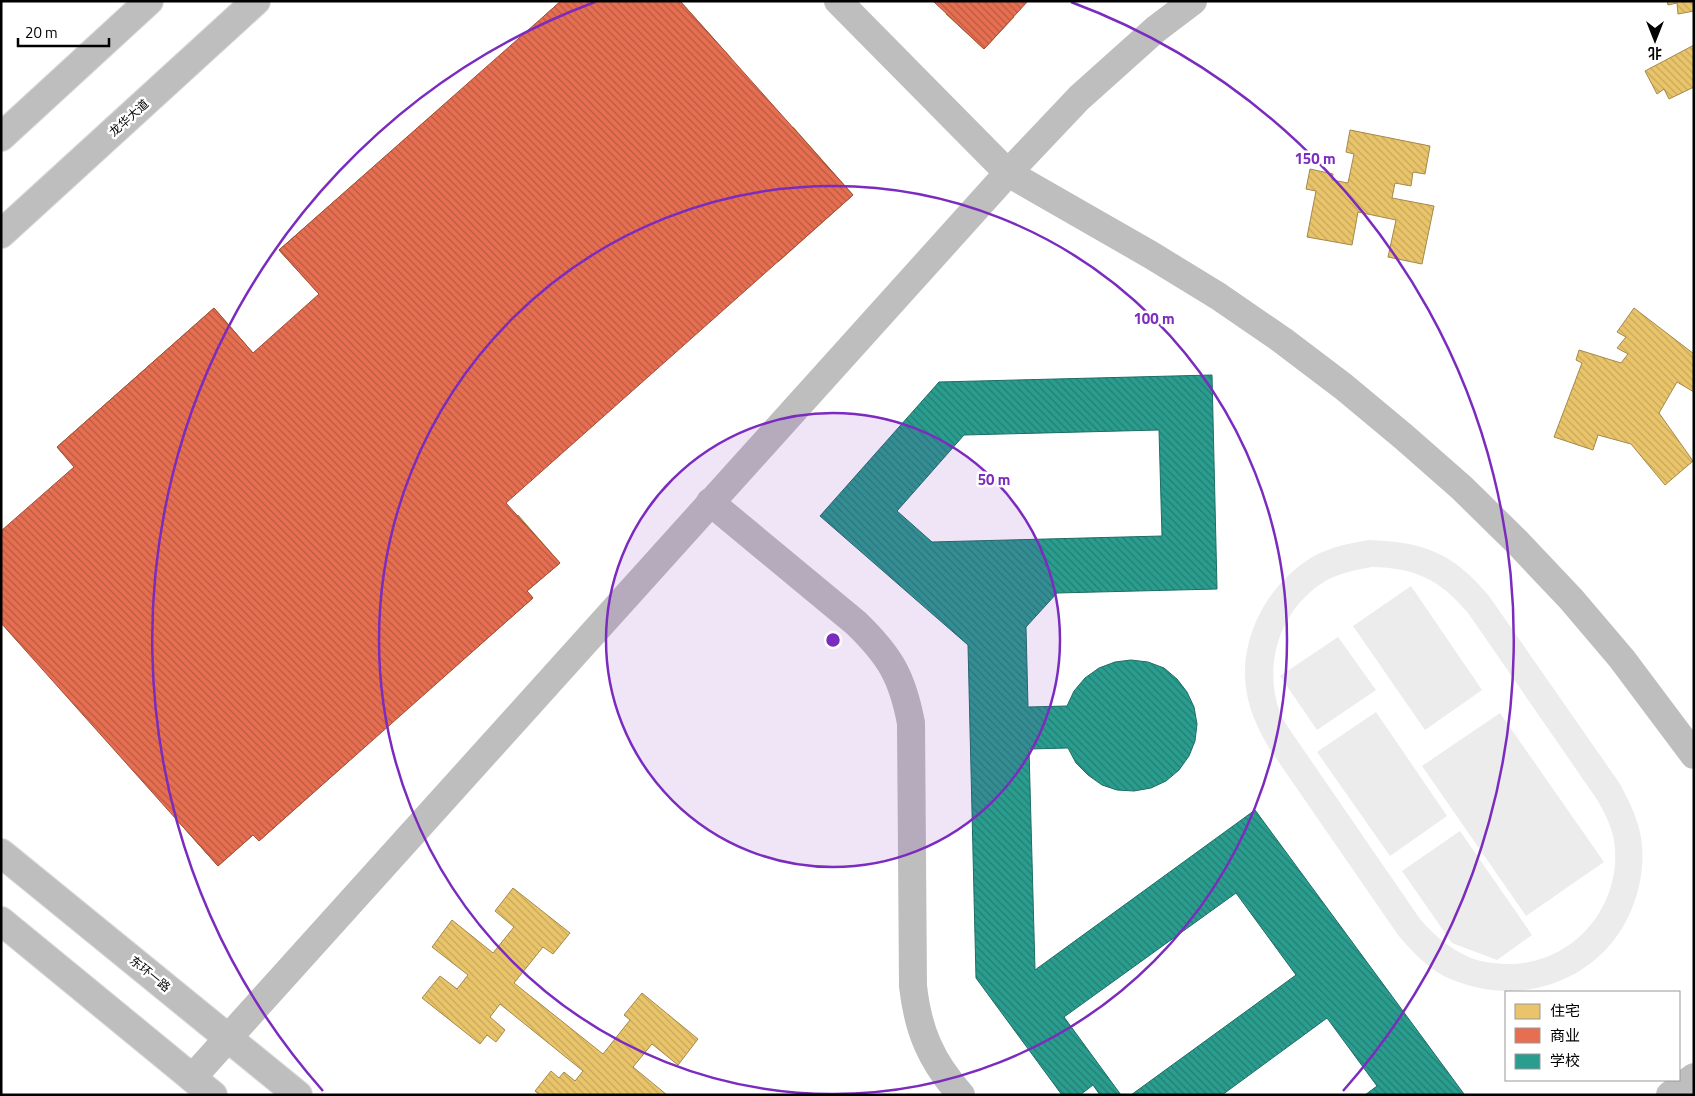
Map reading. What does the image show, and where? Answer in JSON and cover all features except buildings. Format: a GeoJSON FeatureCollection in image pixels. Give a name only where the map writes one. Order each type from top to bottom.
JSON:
{"type":"FeatureCollection","features":[{"type":"Feature","properties":{"kind":"street"},"geometry":{"type":"LineString","coordinates":[[1,138],[149,1]]}},
{"type":"Feature","properties":{"kind":"street","name":"龙华大道"},"geometry":{"type":"LineString","coordinates":[[1,234],[256,1]]}},
{"type":"Feature","properties":{"kind":"street"},"geometry":{"type":"LineString","coordinates":[[838,1],[1008,173],[1218,296],[1298,352],[1404,436],[1518,543],[1571,600],[1622,659],[1694,755]]}},
{"type":"Feature","properties":{"kind":"street"},"geometry":{"type":"LineString","coordinates":[[192,1078],[1008,173],[1079,98],[1156,29],[1193,1]]}},
{"type":"Feature","properties":{"kind":"street"},"geometry":{"type":"LineString","coordinates":[[710,502],[856,623],[877,644],[893,668],[905,694],[911,723],[914,986],[916,1010],[922,1034],[932,1056],[945,1077],[961,1095]]}},
{"type":"Feature","properties":{"kind":"street","name":"东环一路"},"geometry":{"type":"LineString","coordinates":[[1,853],[298,1095]]}},
{"type":"Feature","properties":{"kind":"street"},"geometry":{"type":"LineString","coordinates":[[1,921],[213,1095]]}},
{"type":"Feature","properties":{"kind":"street"},"geometry":{"type":"LineString","coordinates":[[1670,1095],[1694,1077]]}},
{"type":"Feature","properties":{"kind":"shaded area"},"geometry":{"type":"Polygon","coordinates":[[[1369,540],[1389,541],[1422,547],[1450,560],[1476,581],[1489,596],[1620,784],[1629,801],[1642,841],[1641,877],[1634,903],[1623,926],[1609,946],[1591,963],[1571,976],[1549,985],[1525,990],[1500,991],[1461,983],[1437,972],[1416,955],[1398,935],[1269,748],[1259,730],[1248,699],[1245,678],[1246,657],[1258,617],[1282,582],[1314,556],[1327,550],[1369,540]],[[1371,567],[1327,580],[1311,591],[1298,605],[1287,621],[1275,656],[1273,675],[1280,713],[1420,919],[1437,936],[1463,954],[1487,962],[1504,964],[1529,962],[1551,955],[1571,943],[1588,928],[1602,909],[1611,888],[1615,864],[1614,840],[1607,818],[1596,798],[1468,613],[1447,592],[1426,578],[1414,573],[1371,567]]]}},
{"type":"Feature","properties":{"kind":"shaded area"},"geometry":{"type":"Polygon","coordinates":[[[1411,586],[1482,690],[1425,730],[1353,626],[1411,586]]]}},
{"type":"Feature","properties":{"kind":"shaded area"},"geometry":{"type":"Polygon","coordinates":[[[1338,637],[1376,690],[1317,730],[1280,676],[1338,637]]]}},
{"type":"Feature","properties":{"kind":"shaded area"},"geometry":{"type":"Polygon","coordinates":[[[1376,712],[1447,816],[1390,856],[1317,752],[1376,712]]]}},
{"type":"Feature","properties":{"kind":"shaded area"},"geometry":{"type":"Polygon","coordinates":[[[1500,713],[1604,862],[1526,916],[1422,766],[1500,713]]]}},
{"type":"Feature","properties":{"kind":"shaded area"},"geometry":{"type":"Polygon","coordinates":[[[1460,831],[1532,935],[1497,960],[1452,943],[1402,871],[1460,831]]]}}]}
